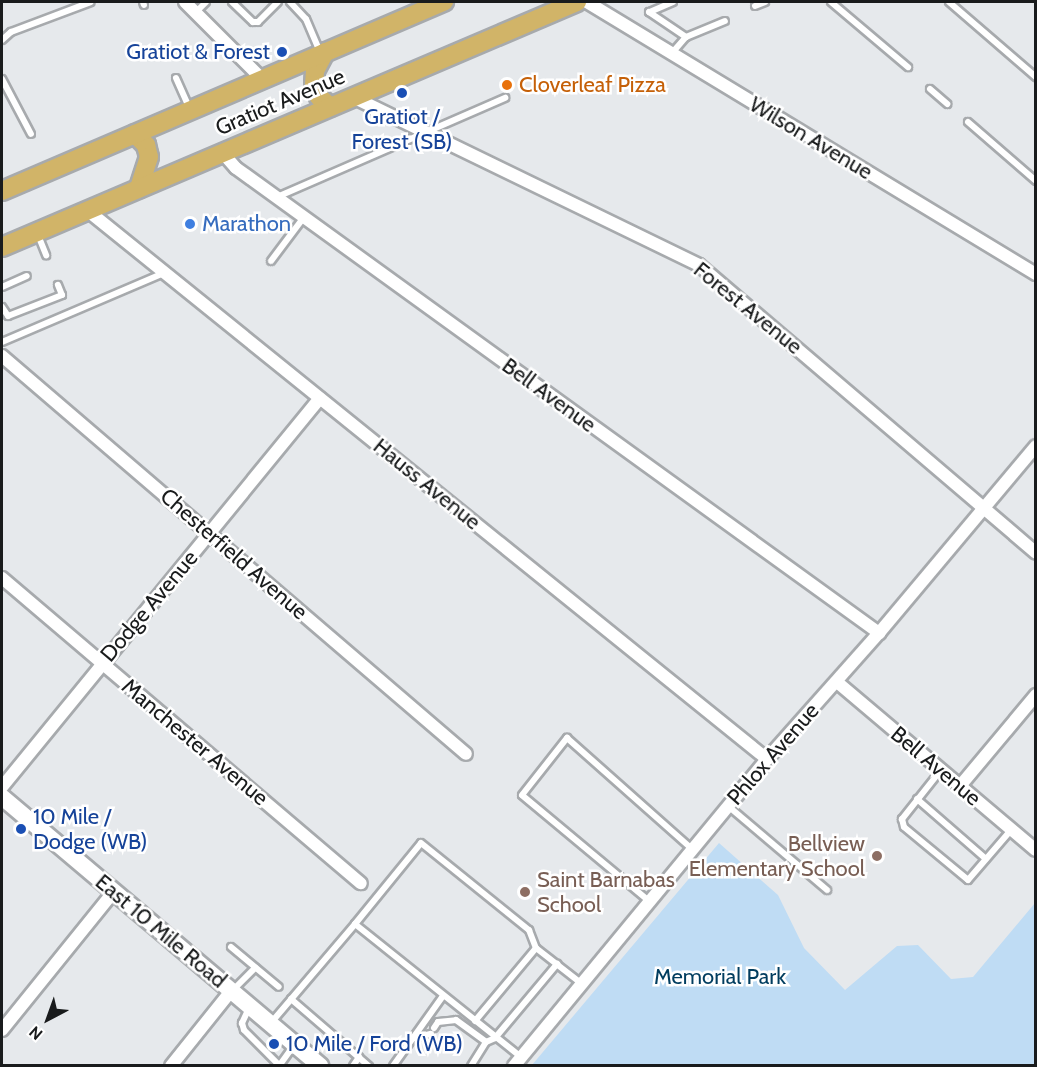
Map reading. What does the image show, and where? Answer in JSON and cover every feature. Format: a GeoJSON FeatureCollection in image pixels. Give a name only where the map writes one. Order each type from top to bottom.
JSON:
{"type":"FeatureCollection","features":[{"type":"Feature","properties":{"kind":"main road","name":"Gratiot Avenue"},"geometry":{"type":"LineString","coordinates":[[2,247],[559,6],[577,2]]}},
{"type":"Feature","properties":{"kind":"main road","name":"Gratiot Avenue"},"geometry":{"type":"LineString","coordinates":[[2,191],[436,3]]}},
{"type":"Feature","properties":{"kind":"main road"},"geometry":{"type":"LineString","coordinates":[[323,53],[315,71],[314,85],[319,97],[330,107]]}},
{"type":"Feature","properties":{"kind":"main road"},"geometry":{"type":"LineString","coordinates":[[135,134],[146,145],[149,157],[139,188]]}},
{"type":"Feature","properties":{"kind":"main road","name":"East 10 Mile Road"},"geometry":{"type":"LineString","coordinates":[[2,798],[320,1065]]}},
{"type":"Feature","properties":{"kind":"street"},"geometry":{"type":"LineString","coordinates":[[185,2],[262,79]]}},
{"type":"Feature","properties":{"kind":"street","name":"Wilson Avenue"},"geometry":{"type":"LineString","coordinates":[[587,2],[1035,274]]}},
{"type":"Feature","properties":{"kind":"street","name":"Forest Avenue"},"geometry":{"type":"LineString","coordinates":[[353,97],[699,265],[1035,553]]}},
{"type":"Feature","properties":{"kind":"street","name":"Bell Avenue"},"geometry":{"type":"LineString","coordinates":[[222,152],[304,217],[879,633]]}},
{"type":"Feature","properties":{"kind":"street","name":"Hauss Avenue"},"geometry":{"type":"LineString","coordinates":[[87,210],[767,759]]}},
{"type":"Feature","properties":{"kind":"street","name":"Chesterfield Avenue"},"geometry":{"type":"LineString","coordinates":[[2,356],[210,532],[466,754]]}},
{"type":"Feature","properties":{"kind":"street","name":"Dodge Avenue"},"geometry":{"type":"LineString","coordinates":[[2,787],[320,398]]}},
{"type":"Feature","properties":{"kind":"street","name":"Phlox Avenue"},"geometry":{"type":"LineString","coordinates":[[518,1061],[767,759],[879,633],[1035,446]]}},
{"type":"Feature","properties":{"kind":"street","name":"Manchester Avenue"},"geometry":{"type":"LineString","coordinates":[[2,578],[361,883]]}},
{"type":"Feature","properties":{"kind":"street","name":"Bell Avenue"},"geometry":{"type":"LineString","coordinates":[[837,682],[1035,850]]}},
{"type":"Feature","properties":{"kind":"street"},"geometry":{"type":"LineString","coordinates":[[960,786],[1035,695]]}},
{"type":"Feature","properties":{"kind":"street"},"geometry":{"type":"LineString","coordinates":[[2,1030],[114,891]]}},
{"type":"Feature","properties":{"kind":"street"},"geometry":{"type":"LineString","coordinates":[[171,1065],[231,991]]}},
{"type":"Feature","properties":{"kind":"lane"},"geometry":{"type":"LineString","coordinates":[[2,40],[11,32],[91,2]]}},
{"type":"Feature","properties":{"kind":"lane"},"geometry":{"type":"LineString","coordinates":[[196,12],[206,2]]}},
{"type":"Feature","properties":{"kind":"lane"},"geometry":{"type":"LineString","coordinates":[[232,2],[253,22],[258,22],[278,2]]}},
{"type":"Feature","properties":{"kind":"lane"},"geometry":{"type":"LineString","coordinates":[[290,2],[306,19],[323,53]]}},
{"type":"Feature","properties":{"kind":"lane"},"geometry":{"type":"LineString","coordinates":[[673,2],[649,12],[686,37]]}},
{"type":"Feature","properties":{"kind":"lane"},"geometry":{"type":"LineString","coordinates":[[755,6],[765,2]]}},
{"type":"Feature","properties":{"kind":"lane"},"geometry":{"type":"LineString","coordinates":[[831,2],[908,67]]}},
{"type":"Feature","properties":{"kind":"lane"},"geometry":{"type":"LineString","coordinates":[[949,2],[1035,77]]}},
{"type":"Feature","properties":{"kind":"lane"},"geometry":{"type":"LineString","coordinates":[[672,53],[686,37],[725,21]]}},
{"type":"Feature","properties":{"kind":"lane"},"geometry":{"type":"LineString","coordinates":[[176,78],[190,110]]}},
{"type":"Feature","properties":{"kind":"lane"},"geometry":{"type":"LineString","coordinates":[[2,79],[31,134]]}},
{"type":"Feature","properties":{"kind":"lane"},"geometry":{"type":"LineString","coordinates":[[930,89],[947,104]]}},
{"type":"Feature","properties":{"kind":"lane"},"geometry":{"type":"LineString","coordinates":[[277,197],[505,98]]}},
{"type":"Feature","properties":{"kind":"lane"},"geometry":{"type":"LineString","coordinates":[[968,122],[1035,181]]}},
{"type":"Feature","properties":{"kind":"lane"},"geometry":{"type":"LineString","coordinates":[[271,261],[304,217]]}},
{"type":"Feature","properties":{"kind":"lane"},"geometry":{"type":"LineString","coordinates":[[37,232],[46,255]]}},
{"type":"Feature","properties":{"kind":"lane"},"geometry":{"type":"LineString","coordinates":[[2,342],[166,272]]}},
{"type":"Feature","properties":{"kind":"lane"},"geometry":{"type":"LineString","coordinates":[[2,287],[27,276]]}},
{"type":"Feature","properties":{"kind":"lane"},"geometry":{"type":"LineString","coordinates":[[2,307],[8,316],[19,312],[62,295],[58,285]]}},
{"type":"Feature","properties":{"kind":"lane"},"geometry":{"type":"LineString","coordinates":[[649,901],[522,795],[567,738],[692,849]]}},
{"type":"Feature","properties":{"kind":"lane"},"geometry":{"type":"LineString","coordinates":[[941,770],[902,819],[904,828],[968,880],[1011,830]]}},
{"type":"Feature","properties":{"kind":"lane"},"geometry":{"type":"LineString","coordinates":[[917,800],[986,859]]}},
{"type":"Feature","properties":{"kind":"lane"},"geometry":{"type":"LineString","coordinates":[[728,806],[827,890]]}},
{"type":"Feature","properties":{"kind":"lane"},"geometry":{"type":"LineString","coordinates":[[270,1024],[421,843],[529,930],[536,948],[581,983]]}},
{"type":"Feature","properties":{"kind":"lane"},"geometry":{"type":"LineString","coordinates":[[355,924],[475,1021],[518,1061]]}},
{"type":"Feature","properties":{"kind":"lane"},"geometry":{"type":"LineString","coordinates":[[231,947],[279,987]]}},
{"type":"Feature","properties":{"kind":"lane"},"geometry":{"type":"LineString","coordinates":[[475,1021],[536,948]]}},
{"type":"Feature","properties":{"kind":"lane"},"geometry":{"type":"LineString","coordinates":[[471,1065],[486,1042],[495,1038],[557,964]]}},
{"type":"Feature","properties":{"kind":"lane"},"geometry":{"type":"LineString","coordinates":[[231,991],[255,968]]}},
{"type":"Feature","properties":{"kind":"lane"},"geometry":{"type":"LineString","coordinates":[[393,1065],[443,996]]}},
{"type":"Feature","properties":{"kind":"lane"},"geometry":{"type":"LineString","coordinates":[[291,999],[369,1065]]}},
{"type":"Feature","properties":{"kind":"lane"},"geometry":{"type":"LineString","coordinates":[[250,1006],[242,1023],[244,1030],[279,1065],[295,1044]]}},
{"type":"Feature","properties":{"kind":"lane"},"geometry":{"type":"LineString","coordinates":[[410,1039],[432,1031],[438,1022],[456,1020],[486,1042]]}},
{"type":"Feature","properties":{"kind":"lane"},"geometry":{"type":"LineString","coordinates":[[352,1065],[359,1058]]}},
{"type":"Feature","properties":{"kind":"green space","name":"Memorial Park"},"geometry":{"type":"Polygon","coordinates":[[[719,843],[778,895],[804,948],[845,990],[897,946],[918,945],[951,979],[973,977],[1035,903],[1035,1065],[532,1065],[719,843]]]}},
{"type":"Feature","properties":{"kind":"place","name":"Gratiot & Forest"},"geometry":{"type":"Point","coordinates":[282,52]}},
{"type":"Feature","properties":{"kind":"place","name":"Cloverleaf Pizza"},"geometry":{"type":"Point","coordinates":[507,85]}},
{"type":"Feature","properties":{"kind":"place","name":"Gratiot / Forest (SB)"},"geometry":{"type":"Point","coordinates":[402,93]}},
{"type":"Feature","properties":{"kind":"place","name":"Marathon"},"geometry":{"type":"Point","coordinates":[190,224]}},
{"type":"Feature","properties":{"kind":"place","name":"10 Mile / Dodge (WB)"},"geometry":{"type":"Point","coordinates":[21,829]}},
{"type":"Feature","properties":{"kind":"place","name":"Bellview Elementary School"},"geometry":{"type":"Point","coordinates":[877,856]}},
{"type":"Feature","properties":{"kind":"place","name":"Saint Barnabas School"},"geometry":{"type":"Point","coordinates":[525,892]}},
{"type":"Feature","properties":{"kind":"place","name":"10 Mile / Ford (WB)"},"geometry":{"type":"Point","coordinates":[274,1044]}}]}
